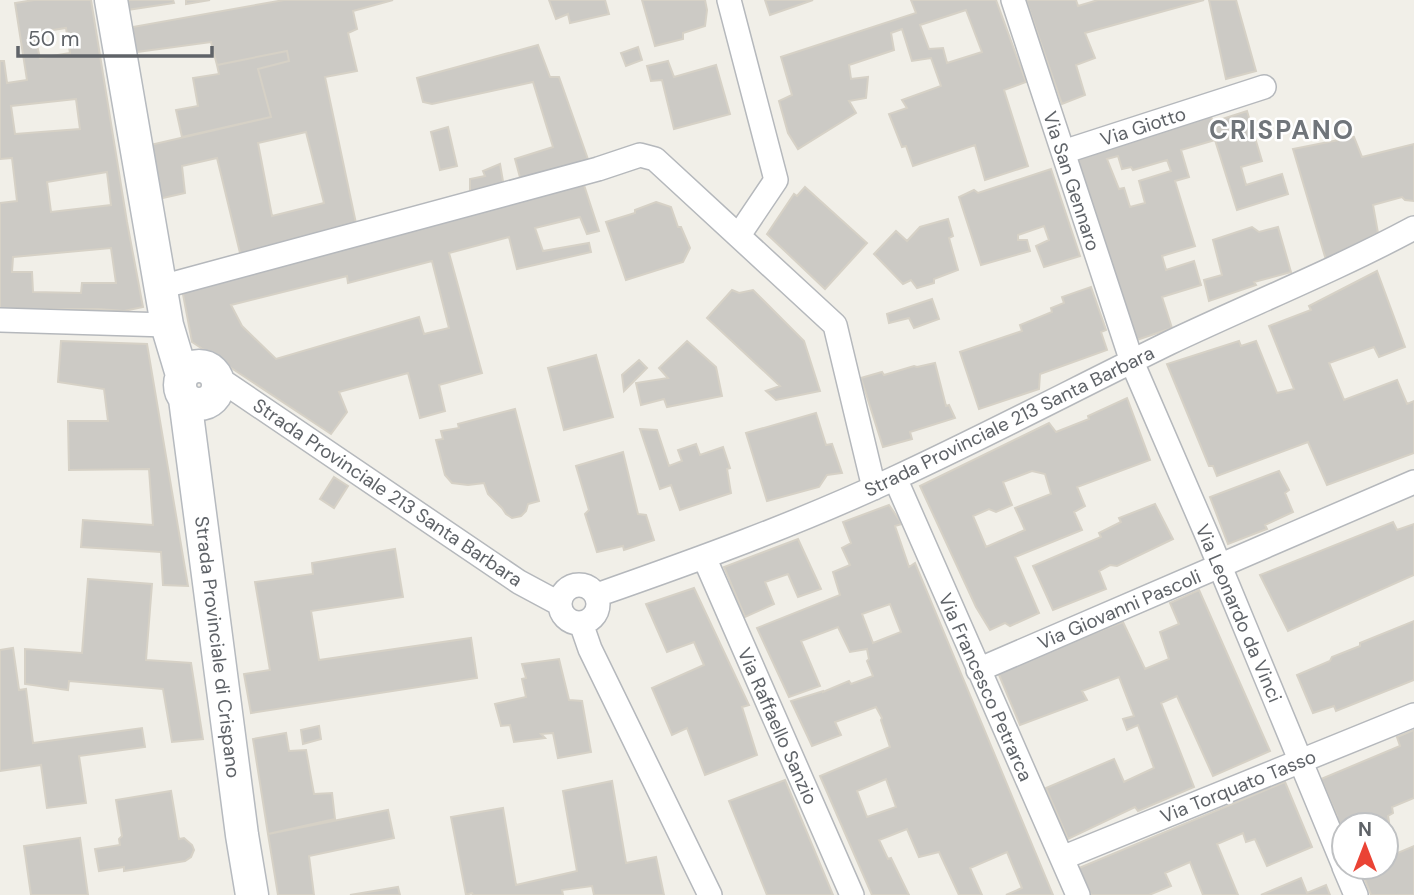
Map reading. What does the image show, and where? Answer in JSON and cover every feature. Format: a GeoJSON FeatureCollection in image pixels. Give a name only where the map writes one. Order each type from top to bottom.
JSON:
{"type":"FeatureCollection","features":[{"type":"Feature","properties":{"kind":"street","name":"Strada Provinciale di Crispano"},"geometry":{"type":"LineString","coordinates":[[111,0],[167,325],[184,387],[252,895]]}},
{"type":"Feature","properties":{"kind":"street"},"geometry":{"type":"LineString","coordinates":[[729,0],[776,180],[739,235]]}},
{"type":"Feature","properties":{"kind":"street","name":"Via San Gennaro"},"geometry":{"type":"LineString","coordinates":[[1013,0],[1132,362]]}},
{"type":"Feature","properties":{"kind":"street","name":"Via Giotto"},"geometry":{"type":"LineString","coordinates":[[1063,152],[1264,87]]}},
{"type":"Feature","properties":{"kind":"street"},"geometry":{"type":"LineString","coordinates":[[161,287],[598,169],[640,155],[655,159],[835,325],[874,488]]}},
{"type":"Feature","properties":{"kind":"street","name":"Strada Provinciale 213 Santa Barbara"},"geometry":{"type":"LineString","coordinates":[[597,595],[705,557],[874,488],[1132,362],[1359,257],[1414,228]]}},
{"type":"Feature","properties":{"kind":"street"},"geometry":{"type":"LineString","coordinates":[[0,320],[167,325]]}},
{"type":"Feature","properties":{"kind":"street","name":"Via Leonardo da Vinci"},"geometry":{"type":"LineString","coordinates":[[1132,362],[1330,833]]}},
{"type":"Feature","properties":{"kind":"street"},"geometry":{"type":"LineString","coordinates":[[184,387],[193,404],[202,405],[216,396],[218,378]]}},
{"type":"Feature","properties":{"kind":"street","name":"Strada Provinciale 213 Santa Barbara"},"geometry":{"type":"LineString","coordinates":[[218,378],[519,582],[559,604],[564,616],[569,620],[582,623]]}},
{"type":"Feature","properties":{"kind":"street","name":"Via Francesco Petrarca"},"geometry":{"type":"LineString","coordinates":[[895,478],[1078,895]]}},
{"type":"Feature","properties":{"kind":"street","name":"Via Giovanni Pascoli"},"geometry":{"type":"LineString","coordinates":[[978,670],[1414,482]]}},
{"type":"Feature","properties":{"kind":"street","name":"Via Raffaello Sanzio"},"geometry":{"type":"LineString","coordinates":[[705,557],[852,895]]}},
{"type":"Feature","properties":{"kind":"street"},"geometry":{"type":"LineString","coordinates":[[559,604],[564,591],[576,584],[588,586],[597,595],[596,613],[593,618],[582,623],[590,649],[710,895]]}},
{"type":"Feature","properties":{"kind":"street","name":"Via Torquato Tasso"},"geometry":{"type":"LineString","coordinates":[[1062,858],[1414,715]]}},
{"type":"Feature","properties":{"kind":"building"},"geometry":{"type":"Polygon","coordinates":[[[34,0],[91,0],[143,307],[124,311],[0,309],[0,203],[17,201],[12,158],[0,159],[0,61],[4,61],[7,83],[27,80],[15,3],[34,0]],[[66,28],[34,33],[40,58],[70,53],[66,28]],[[76,99],[11,106],[15,134],[80,129],[76,99]],[[107,172],[47,182],[51,212],[111,205],[107,172]],[[111,248],[13,257],[12,272],[32,272],[33,292],[81,293],[82,283],[116,283],[111,248]]]}},
{"type":"Feature","properties":{"kind":"building"},"geometry":{"type":"Polygon","coordinates":[[[125,0],[173,0],[174,3],[127,10],[125,0]]]}},
{"type":"Feature","properties":{"kind":"building"},"geometry":{"type":"Polygon","coordinates":[[[186,0],[210,0],[186,4],[186,0]]]}},
{"type":"Feature","properties":{"kind":"building"},"geometry":{"type":"Polygon","coordinates":[[[284,0],[393,0],[353,11],[357,29],[348,33],[357,71],[325,77],[357,228],[241,257],[217,158],[182,166],[185,193],[154,200],[146,146],[271,117],[258,69],[289,61],[287,51],[217,65],[211,42],[129,53],[127,28],[284,0]],[[306,132],[258,143],[272,216],[324,203],[306,132]]]}},
{"type":"Feature","properties":{"kind":"building"},"geometry":{"type":"Polygon","coordinates":[[[549,0],[605,0],[609,14],[570,23],[568,14],[556,19],[549,0]]]}},
{"type":"Feature","properties":{"kind":"building"},"geometry":{"type":"Polygon","coordinates":[[[642,0],[705,0],[705,26],[683,33],[683,39],[655,46],[642,0]]]}},
{"type":"Feature","properties":{"kind":"building"},"geometry":{"type":"Polygon","coordinates":[[[765,0],[813,0],[770,15],[765,0]]]}},
{"type":"Feature","properties":{"kind":"building"},"geometry":{"type":"Polygon","coordinates":[[[911,0],[996,0],[1026,82],[1004,90],[1028,166],[985,180],[975,145],[913,166],[889,114],[907,108],[902,100],[941,86],[931,58],[912,61],[902,29],[891,33],[894,50],[849,65],[851,79],[868,77],[866,98],[849,101],[856,113],[798,149],[788,133],[779,101],[792,95],[781,57],[916,13],[911,0]],[[966,10],[920,25],[929,49],[943,48],[947,63],[982,52],[966,10]]]}},
{"type":"Feature","properties":{"kind":"building"},"geometry":{"type":"Polygon","coordinates":[[[1026,0],[1076,0],[1078,6],[1098,0],[1204,0],[1085,33],[1095,58],[1076,65],[1085,95],[1062,104],[1026,0]]]}},
{"type":"Feature","properties":{"kind":"building"},"geometry":{"type":"Polygon","coordinates":[[[1209,0],[1236,0],[1256,71],[1226,79],[1209,0]]]}},
{"type":"Feature","properties":{"kind":"building"},"geometry":{"type":"Polygon","coordinates":[[[538,45],[550,77],[559,77],[590,165],[521,181],[515,159],[553,147],[533,82],[432,104],[423,102],[417,78],[538,45]]]}},
{"type":"Feature","properties":{"kind":"building"},"geometry":{"type":"Polygon","coordinates":[[[638,47],[642,60],[626,66],[621,53],[638,47]]]}},
{"type":"Feature","properties":{"kind":"building"},"geometry":{"type":"Polygon","coordinates":[[[287,51],[289,61],[258,69],[271,117],[182,137],[176,110],[198,106],[193,78],[219,74],[217,65],[287,51]]]}},
{"type":"Feature","properties":{"kind":"building"},"geometry":{"type":"Polygon","coordinates":[[[668,61],[674,77],[716,65],[730,114],[674,129],[662,80],[651,81],[647,66],[668,61]]]}},
{"type":"Feature","properties":{"kind":"building"},"geometry":{"type":"Polygon","coordinates":[[[1247,111],[1262,161],[1241,167],[1246,185],[1282,174],[1288,194],[1237,210],[1215,140],[1181,150],[1189,177],[1175,181],[1195,246],[1162,256],[1166,270],[1194,261],[1201,285],[1162,297],[1172,328],[1134,341],[1076,156],[1210,114],[1213,122],[1247,111]],[[1118,156],[1107,159],[1119,189],[1124,188],[1130,207],[1145,203],[1139,181],[1171,171],[1167,160],[1133,170],[1131,167],[1122,169],[1118,156]]]}},
{"type":"Feature","properties":{"kind":"building"},"geometry":{"type":"Polygon","coordinates":[[[448,127],[457,166],[440,170],[431,132],[448,127]]]}},
{"type":"Feature","properties":{"kind":"building"},"geometry":{"type":"Polygon","coordinates":[[[1354,137],[1362,157],[1414,144],[1414,201],[1402,197],[1373,205],[1378,233],[1326,260],[1293,149],[1354,137]]]}},
{"type":"Feature","properties":{"kind":"building"},"geometry":{"type":"Polygon","coordinates":[[[500,164],[504,187],[470,193],[470,179],[485,176],[483,171],[500,164]]]}},
{"type":"Feature","properties":{"kind":"building"},"geometry":{"type":"Polygon","coordinates":[[[1051,169],[1080,256],[1044,267],[1036,246],[1049,240],[1044,226],[1018,235],[1018,240],[1027,240],[1030,251],[981,265],[959,197],[974,190],[978,193],[1051,169]]]}},
{"type":"Feature","properties":{"kind":"building"},"geometry":{"type":"Polygon","coordinates":[[[584,185],[599,231],[587,234],[580,217],[535,228],[543,251],[589,243],[591,252],[517,269],[509,237],[449,253],[482,373],[439,385],[445,411],[420,418],[408,373],[339,392],[347,412],[331,434],[192,342],[182,289],[355,242],[584,185]],[[432,261],[348,283],[347,276],[231,305],[242,326],[276,359],[419,317],[424,334],[449,328],[432,261]]]}},
{"type":"Feature","properties":{"kind":"building"},"geometry":{"type":"Polygon","coordinates":[[[805,187],[867,243],[825,289],[767,234],[794,194],[797,196],[805,187]]]}},
{"type":"Feature","properties":{"kind":"building"},"geometry":{"type":"Polygon","coordinates":[[[656,202],[671,207],[690,248],[683,262],[626,280],[606,222],[635,213],[635,210],[656,202]]]}},
{"type":"Feature","properties":{"kind":"building"},"geometry":{"type":"Polygon","coordinates":[[[948,219],[953,236],[949,238],[958,270],[934,279],[934,283],[917,288],[911,280],[903,284],[874,254],[896,231],[907,241],[920,227],[948,219]]]}},
{"type":"Feature","properties":{"kind":"building"},"geometry":{"type":"Polygon","coordinates":[[[1252,227],[1259,232],[1278,227],[1291,272],[1254,282],[1256,285],[1209,301],[1204,280],[1222,275],[1213,240],[1252,227]]]}},
{"type":"Feature","properties":{"kind":"building"},"geometry":{"type":"Polygon","coordinates":[[[1377,271],[1405,347],[1379,357],[1374,347],[1329,363],[1344,400],[1397,380],[1407,404],[1414,401],[1414,453],[1327,485],[1308,442],[1217,476],[1213,466],[1209,466],[1167,364],[1239,341],[1241,346],[1256,341],[1277,393],[1294,389],[1269,326],[1311,310],[1309,306],[1377,271]]]}},
{"type":"Feature","properties":{"kind":"building"},"geometry":{"type":"Polygon","coordinates":[[[1091,287],[1106,330],[1101,332],[1107,350],[1040,374],[1039,389],[979,409],[960,352],[1022,331],[1020,325],[1052,312],[1051,308],[1064,303],[1062,297],[1091,287]]]}},
{"type":"Feature","properties":{"kind":"building"},"geometry":{"type":"Polygon","coordinates":[[[732,290],[739,293],[753,290],[804,341],[820,391],[776,400],[766,391],[780,386],[707,318],[732,290]]]}},
{"type":"Feature","properties":{"kind":"building"},"geometry":{"type":"Polygon","coordinates":[[[932,299],[939,319],[914,328],[909,318],[889,323],[887,314],[932,299]]]}},
{"type":"Feature","properties":{"kind":"building"},"geometry":{"type":"Polygon","coordinates":[[[61,341],[147,344],[188,586],[163,585],[161,552],[81,547],[83,520],[153,525],[149,469],[69,470],[68,421],[108,421],[104,389],[58,382],[61,341]]]}},
{"type":"Feature","properties":{"kind":"building"},"geometry":{"type":"Polygon","coordinates":[[[687,341],[716,367],[722,396],[667,407],[664,399],[641,405],[636,383],[668,378],[659,368],[687,341]]]}},
{"type":"Feature","properties":{"kind":"building"},"geometry":{"type":"Polygon","coordinates":[[[596,355],[613,417],[564,430],[548,368],[596,355]]]}},
{"type":"Feature","properties":{"kind":"building"},"geometry":{"type":"Polygon","coordinates":[[[639,360],[647,368],[624,391],[622,375],[639,360]]]}},
{"type":"Feature","properties":{"kind":"building"},"geometry":{"type":"Polygon","coordinates":[[[935,363],[946,406],[949,405],[955,418],[910,432],[912,439],[883,447],[861,378],[935,363]]]}},
{"type":"Feature","properties":{"kind":"building"},"geometry":{"type":"Polygon","coordinates":[[[1127,398],[1150,460],[1077,487],[1085,506],[1074,512],[1082,530],[1015,557],[1039,613],[1010,626],[1005,623],[990,630],[976,607],[920,486],[1049,423],[1056,432],[1089,419],[1088,416],[1127,398]],[[1032,471],[1003,482],[1012,505],[996,512],[989,509],[973,516],[986,547],[1025,530],[1015,508],[1051,494],[1045,474],[1032,471]]]}},
{"type":"Feature","properties":{"kind":"building"},"geometry":{"type":"Polygon","coordinates":[[[515,409],[539,501],[528,504],[521,516],[512,518],[488,494],[484,483],[452,483],[445,475],[436,440],[443,439],[441,431],[459,428],[458,424],[515,409]]]}},
{"type":"Feature","properties":{"kind":"building"},"geometry":{"type":"Polygon","coordinates":[[[816,413],[826,445],[832,444],[842,473],[827,475],[819,487],[767,501],[746,433],[816,413]]]}},
{"type":"Feature","properties":{"kind":"building"},"geometry":{"type":"Polygon","coordinates":[[[640,429],[657,430],[669,466],[682,461],[678,450],[696,444],[700,455],[723,447],[730,468],[727,469],[731,493],[680,510],[671,485],[660,489],[640,429]]]}},
{"type":"Feature","properties":{"kind":"building"},"geometry":{"type":"Polygon","coordinates":[[[623,452],[638,514],[646,515],[654,540],[624,550],[623,546],[597,552],[585,514],[589,510],[576,466],[623,452]]]}},
{"type":"Feature","properties":{"kind":"building"},"geometry":{"type":"Polygon","coordinates":[[[1279,471],[1289,490],[1285,493],[1293,512],[1265,525],[1267,529],[1228,544],[1210,497],[1279,471]]]}},
{"type":"Feature","properties":{"kind":"building"},"geometry":{"type":"Polygon","coordinates":[[[334,477],[348,486],[334,508],[320,499],[334,477]]]}},
{"type":"Feature","properties":{"kind":"building"},"geometry":{"type":"Polygon","coordinates":[[[1155,504],[1173,539],[1117,566],[1110,565],[1099,571],[1106,589],[1053,610],[1033,566],[1101,537],[1099,533],[1121,522],[1119,518],[1155,504]]]}},
{"type":"Feature","properties":{"kind":"building"},"geometry":{"type":"Polygon","coordinates":[[[889,505],[902,524],[895,526],[909,567],[915,563],[1053,895],[1006,895],[1022,888],[1007,852],[970,868],[982,895],[959,895],[939,852],[919,857],[907,829],[879,840],[909,895],[872,895],[820,776],[890,747],[882,718],[876,707],[835,722],[841,735],[812,746],[791,701],[849,681],[851,684],[873,676],[867,661],[867,649],[850,652],[838,627],[801,641],[820,686],[789,697],[757,628],[840,595],[833,572],[850,565],[842,548],[851,543],[843,522],[889,505]],[[890,604],[862,614],[873,643],[901,632],[890,604]],[[886,779],[857,791],[867,817],[896,807],[886,779]]]}},
{"type":"Feature","properties":{"kind":"building"},"geometry":{"type":"Polygon","coordinates":[[[1393,522],[1397,530],[1414,524],[1414,575],[1288,631],[1260,575],[1393,522]]]}},
{"type":"Feature","properties":{"kind":"building"},"geometry":{"type":"Polygon","coordinates":[[[798,539],[821,589],[798,597],[788,574],[765,582],[774,604],[745,617],[724,567],[798,539]]]}},
{"type":"Feature","properties":{"kind":"building"},"geometry":{"type":"Polygon","coordinates":[[[395,549],[403,597],[311,611],[319,660],[471,638],[477,678],[251,713],[244,674],[270,670],[255,582],[313,574],[312,563],[395,549]]]}},
{"type":"Feature","properties":{"kind":"building"},"geometry":{"type":"Polygon","coordinates":[[[88,579],[152,584],[146,660],[191,663],[203,739],[172,742],[163,689],[69,681],[68,690],[25,684],[25,649],[82,653],[88,579]]]}},
{"type":"Feature","properties":{"kind":"building"},"geometry":{"type":"Polygon","coordinates":[[[694,588],[749,705],[742,707],[757,755],[705,775],[687,728],[672,735],[652,688],[704,665],[694,642],[667,652],[646,604],[694,588]]]}},
{"type":"Feature","properties":{"kind":"building"},"geometry":{"type":"Polygon","coordinates":[[[1199,590],[1270,751],[1213,776],[1177,696],[1161,703],[1194,787],[1138,811],[1135,807],[1068,839],[1046,788],[1114,759],[1124,782],[1154,768],[1138,725],[1127,730],[1123,719],[1134,716],[1119,677],[1082,691],[1087,700],[1020,725],[997,670],[1123,622],[1145,669],[1169,659],[1160,632],[1179,624],[1170,603],[1199,590]]]}},
{"type":"Feature","properties":{"kind":"building"},"geometry":{"type":"Polygon","coordinates":[[[1414,621],[1414,680],[1336,711],[1334,706],[1313,713],[1297,675],[1360,646],[1360,643],[1414,621]]]}},
{"type":"Feature","properties":{"kind":"building"},"geometry":{"type":"Polygon","coordinates":[[[13,648],[19,690],[26,689],[33,743],[142,728],[145,747],[79,756],[86,803],[47,808],[41,765],[0,771],[0,650],[13,648]]]}},
{"type":"Feature","properties":{"kind":"building"},"geometry":{"type":"Polygon","coordinates":[[[559,659],[569,700],[582,701],[591,752],[558,758],[553,733],[541,734],[545,738],[514,742],[510,725],[501,726],[495,704],[526,697],[522,679],[526,678],[522,664],[559,659]]]}},
{"type":"Feature","properties":{"kind":"building"},"geometry":{"type":"Polygon","coordinates":[[[319,726],[321,739],[303,744],[301,730],[319,726]]]}},
{"type":"Feature","properties":{"kind":"building"},"geometry":{"type":"Polygon","coordinates":[[[1414,730],[1414,798],[1392,807],[1393,811],[1335,811],[1321,779],[1400,746],[1397,737],[1414,730]]]}},
{"type":"Feature","properties":{"kind":"building"},"geometry":{"type":"Polygon","coordinates":[[[286,733],[289,751],[306,750],[314,794],[332,793],[335,819],[268,834],[253,739],[286,733]]]}},
{"type":"Feature","properties":{"kind":"building"},"geometry":{"type":"Polygon","coordinates":[[[785,780],[833,895],[767,895],[729,801],[785,780]]]}},
{"type":"Feature","properties":{"kind":"building"},"geometry":{"type":"Polygon","coordinates":[[[612,781],[626,863],[656,857],[664,895],[594,895],[592,886],[562,890],[563,895],[466,895],[451,817],[503,808],[516,885],[577,871],[563,791],[612,781]]]}},
{"type":"Feature","properties":{"kind":"building"},"geometry":{"type":"Polygon","coordinates":[[[1285,782],[1312,847],[1267,866],[1255,839],[1246,842],[1243,833],[1217,844],[1238,895],[1203,895],[1190,862],[1165,873],[1171,886],[1149,895],[1091,895],[1079,868],[1285,782]]]}},
{"type":"Feature","properties":{"kind":"building"},"geometry":{"type":"Polygon","coordinates":[[[171,791],[179,839],[184,838],[192,845],[194,850],[191,857],[185,861],[124,871],[124,867],[99,871],[95,849],[120,845],[119,839],[122,836],[116,800],[171,791]]]}},
{"type":"Feature","properties":{"kind":"building"},"geometry":{"type":"Polygon","coordinates":[[[388,810],[394,838],[309,856],[314,895],[278,895],[268,834],[388,810]]]}},
{"type":"Feature","properties":{"kind":"building"},"geometry":{"type":"Polygon","coordinates":[[[80,838],[88,895],[31,895],[24,846],[80,838]]]}},
{"type":"Feature","properties":{"kind":"building"},"geometry":{"type":"Polygon","coordinates":[[[1414,846],[1414,895],[1371,895],[1365,881],[1400,881],[1400,852],[1414,846]]]}},
{"type":"Feature","properties":{"kind":"building"},"geometry":{"type":"Polygon","coordinates":[[[1301,878],[1307,893],[1326,885],[1330,895],[1261,895],[1301,878]]]}},
{"type":"Feature","properties":{"kind":"building"},"geometry":{"type":"Polygon","coordinates":[[[398,887],[400,895],[350,895],[398,887]]]}},
{"type":"Feature","properties":{"kind":"district","name":"CRISPANO"},"geometry":{"type":"Point","coordinates":[1282,130]}}]}
